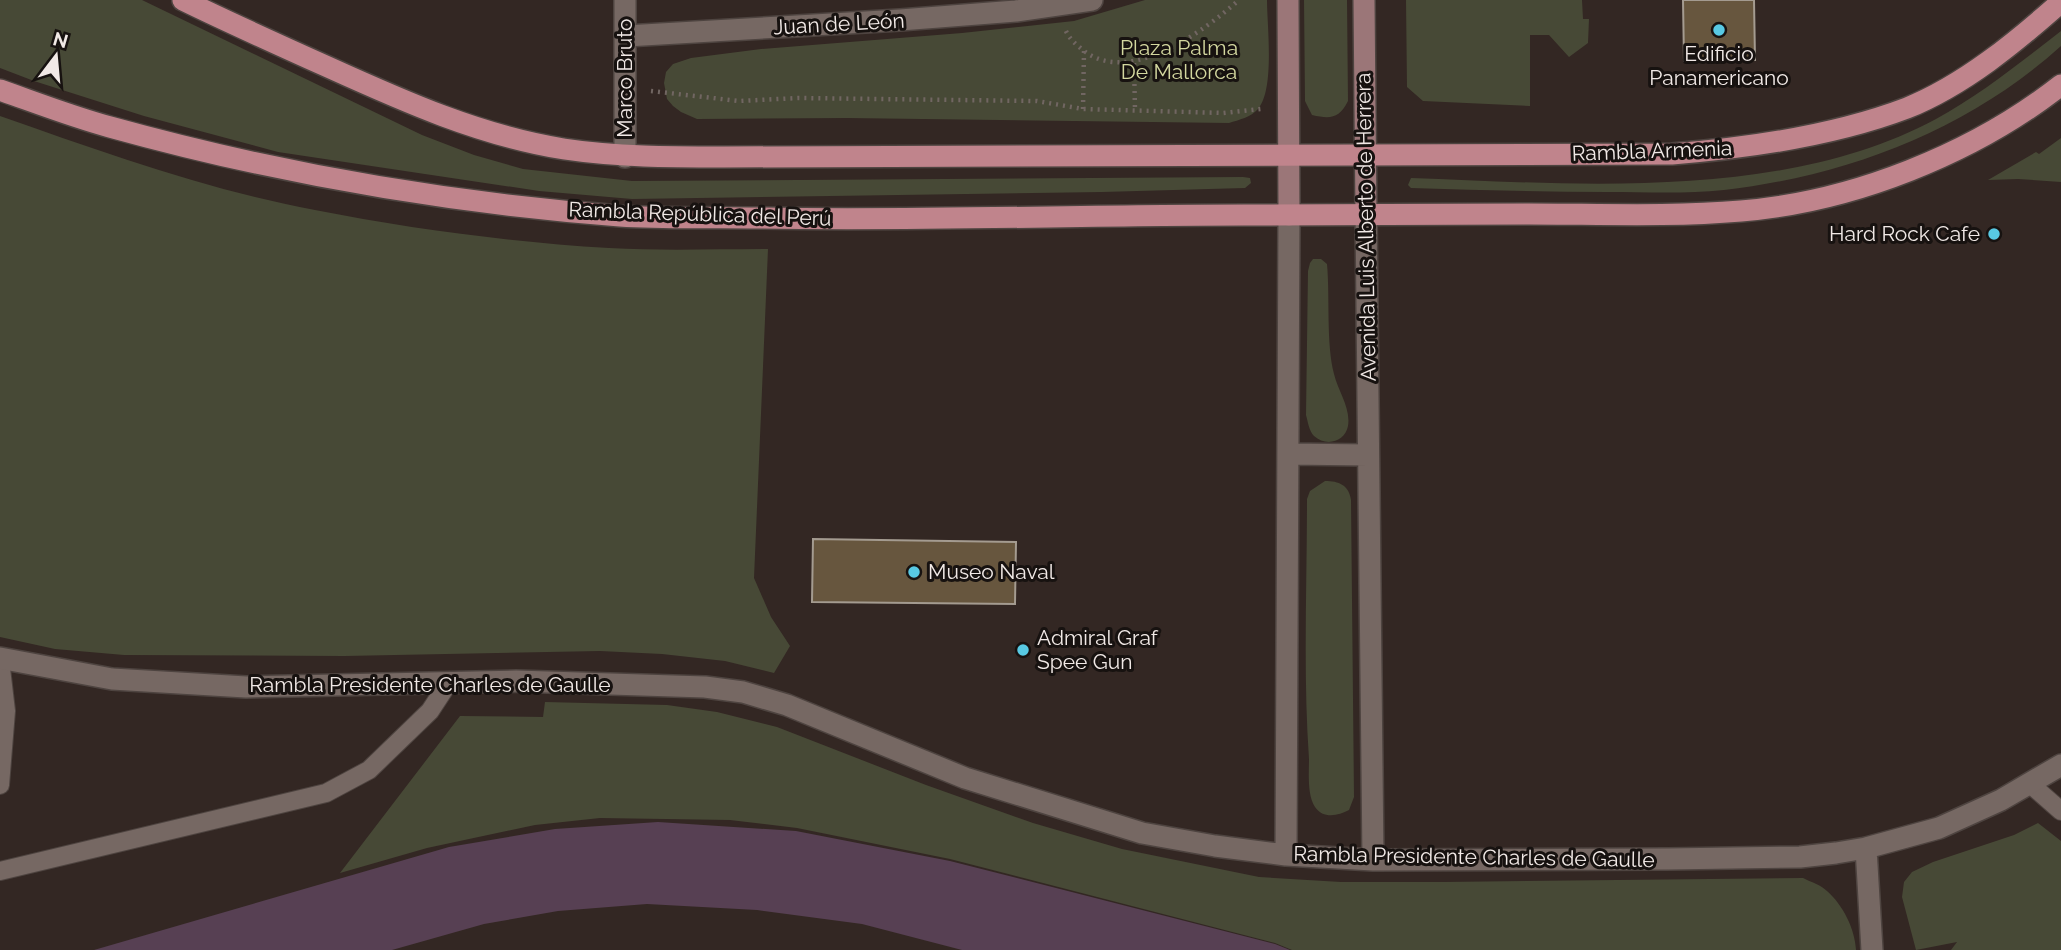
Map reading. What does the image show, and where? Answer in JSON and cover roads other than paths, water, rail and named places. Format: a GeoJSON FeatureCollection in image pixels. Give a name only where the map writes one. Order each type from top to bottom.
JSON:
{"type":"FeatureCollection","features":[{"type":"Feature","properties":{"kind":"main road"},"geometry":{"type":"LineString","coordinates":[[183,0],[382,92],[442,116],[562,149],[625,157],[1289,154]]}},
{"type":"Feature","properties":{"kind":"main road"},"geometry":{"type":"LineString","coordinates":[[1288,0],[1289,215],[1648,214],[1741,211],[1819,200],[1932,162],[1976,139],[2061,85]]}},
{"type":"Feature","properties":{"kind":"main road","name":"Avenida Luis Alberto de Herrera"},"geometry":{"type":"LineString","coordinates":[[1364,0],[1366,214]]}},
{"type":"Feature","properties":{"kind":"main road","name":"Rambla Armenia"},"geometry":{"type":"LineString","coordinates":[[1289,154],[1672,154],[1745,148],[1870,120],[1909,107],[1997,56],[2061,2]]}},
{"type":"Feature","properties":{"kind":"main road","name":"Rambla República del Perú"},"geometry":{"type":"LineString","coordinates":[[0,90],[106,126],[222,155],[342,180],[488,202],[624,216],[844,219],[1289,215]]}},
{"type":"Feature","properties":{"kind":"street","name":"Marco Bruto"},"geometry":{"type":"LineString","coordinates":[[625,0],[625,157]]}},
{"type":"Feature","properties":{"kind":"street","name":"Juan de León"},"geometry":{"type":"LineString","coordinates":[[626,36],[900,20],[1016,11],[1092,0]]}},
{"type":"Feature","properties":{"kind":"street","name":"Avenida Luis Alberto de Herrera"},"geometry":{"type":"LineString","coordinates":[[1366,214],[1373,860]]}},
{"type":"Feature","properties":{"kind":"street"},"geometry":{"type":"LineString","coordinates":[[1286,855],[1289,215]]}},
{"type":"Feature","properties":{"kind":"street"},"geometry":{"type":"LineString","coordinates":[[1289,454],[1368,455]]}},
{"type":"Feature","properties":{"kind":"street","name":"Rambla Presidente Charles de Gaulle"},"geometry":{"type":"LineString","coordinates":[[0,659],[112,679],[246,687],[529,681],[743,692],[787,705],[965,778],[1142,833],[1286,855],[1373,860],[1800,857],[1866,848],[1939,828],[2001,800],[2061,765]]}},
{"type":"Feature","properties":{"kind":"street"},"geometry":{"type":"LineString","coordinates":[[1866,848],[1872,950]]}},
{"type":"Feature","properties":{"kind":"lane"},"geometry":{"type":"LineString","coordinates":[[0,659],[6,711],[0,785]]}},
{"type":"Feature","properties":{"kind":"lane"},"geometry":{"type":"LineString","coordinates":[[0,871],[326,793],[369,770],[430,711],[449,682]]}},
{"type":"Feature","properties":{"kind":"lane"},"geometry":{"type":"LineString","coordinates":[[2029,783],[2061,811]]}},
{"type":"Feature","properties":{"kind":"place","name":"Edificio Panamericano"},"geometry":{"type":"Point","coordinates":[1719,30]}},
{"type":"Feature","properties":{"kind":"place","name":"Hard Rock Cafe"},"geometry":{"type":"Point","coordinates":[1994,234]}},
{"type":"Feature","properties":{"kind":"place","name":"Museo Naval"},"geometry":{"type":"Point","coordinates":[914,572]}},
{"type":"Feature","properties":{"kind":"place","name":"Admiral Graf Spee Gun"},"geometry":{"type":"Point","coordinates":[1023,650]}},
{"type":"Feature","properties":{"kind":"park label","name":"Plaza Palma De Mallorca"},"geometry":{"type":"Point","coordinates":[1179,60]}}]}
